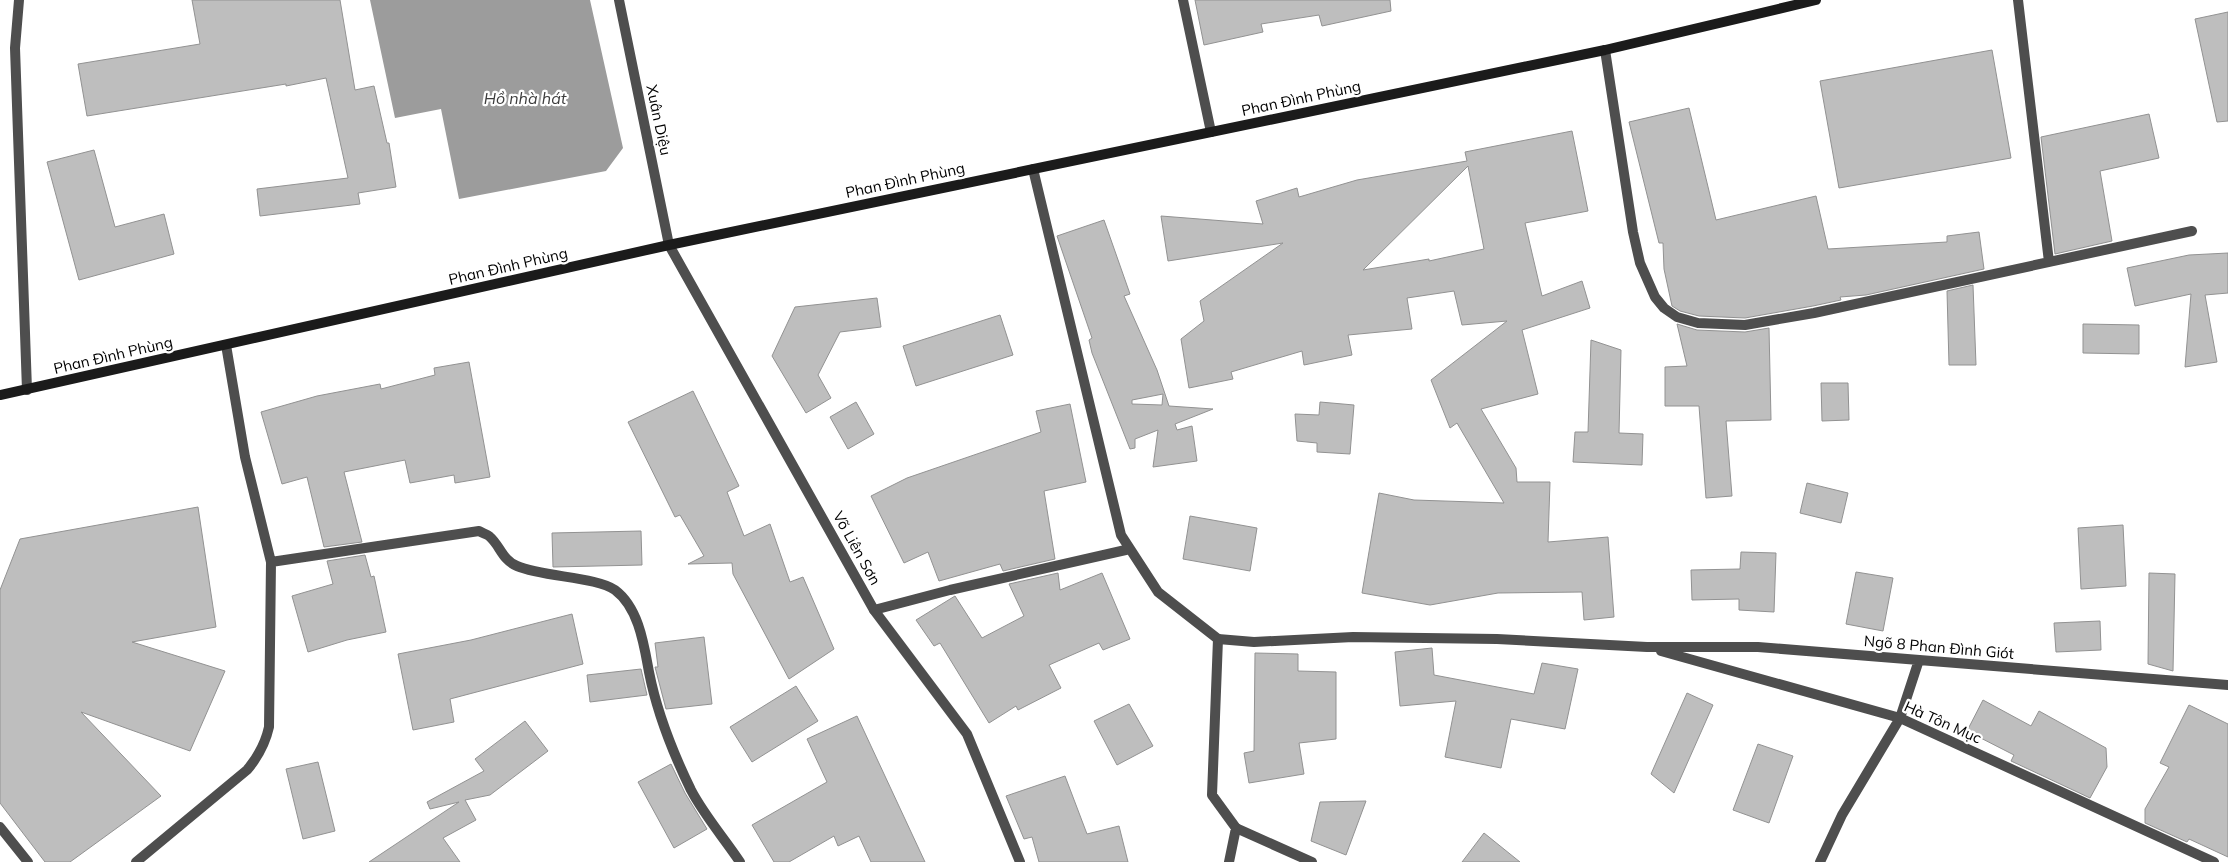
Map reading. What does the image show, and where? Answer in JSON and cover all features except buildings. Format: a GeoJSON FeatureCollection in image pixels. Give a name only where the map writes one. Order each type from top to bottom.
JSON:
{"type":"FeatureCollection","features":[{"type":"Feature","properties":{"kind":"main road","name":"Phan Đình Phùng"},"geometry":{"type":"LineString","coordinates":[[0,395],[669,245],[1605,50],[1816,0]]}},
{"type":"Feature","properties":{"kind":"street"},"geometry":{"type":"LineString","coordinates":[[19,0],[15,48],[27,390]]}},
{"type":"Feature","properties":{"kind":"street","name":"Xuân Diệu"},"geometry":{"type":"LineString","coordinates":[[619,0],[669,245]]}},
{"type":"Feature","properties":{"kind":"street"},"geometry":{"type":"LineString","coordinates":[[1183,0],[1211,132]]}},
{"type":"Feature","properties":{"kind":"street"},"geometry":{"type":"LineString","coordinates":[[2018,0],[2049,262]]}},
{"type":"Feature","properties":{"kind":"street"},"geometry":{"type":"LineString","coordinates":[[1605,50],[1633,232],[1640,264],[1655,297],[1664,308],[1677,317],[1698,323],[1744,325],[1814,313],[2192,231]]}},
{"type":"Feature","properties":{"kind":"street"},"geometry":{"type":"LineString","coordinates":[[1033,169],[1121,535],[1158,592],[1218,639],[1254,642],[1353,637],[1497,639],[1647,647]]}},
{"type":"Feature","properties":{"kind":"street","name":"Võ Liên Sơn"},"geometry":{"type":"LineString","coordinates":[[669,245],[874,610],[967,734],[1020,862]]}},
{"type":"Feature","properties":{"kind":"street"},"geometry":{"type":"LineString","coordinates":[[136,862],[247,770],[258,756],[265,742],[270,713],[270,562],[245,457],[226,345]]}},
{"type":"Feature","properties":{"kind":"street"},"geometry":{"type":"LineString","coordinates":[[270,562],[479,531],[489,536],[506,560],[515,566],[536,573],[604,584],[615,590],[624,599],[642,635],[654,694],[666,732],[692,791],[740,862]]}},
{"type":"Feature","properties":{"kind":"street"},"geometry":{"type":"LineString","coordinates":[[874,610],[950,590],[1130,549]]}},
{"type":"Feature","properties":{"kind":"street"},"geometry":{"type":"LineString","coordinates":[[1218,639],[1212,795],[1236,828],[1312,862]]}},
{"type":"Feature","properties":{"kind":"street","name":"Ngõ 8 Phan Đình Giót"},"geometry":{"type":"LineString","coordinates":[[1647,647],[1758,647],[2228,685]]}},
{"type":"Feature","properties":{"kind":"street","name":"Hà Tôn Mục"},"geometry":{"type":"LineString","coordinates":[[1647,647],[1900,718],[2214,862]]}},
{"type":"Feature","properties":{"kind":"street"},"geometry":{"type":"LineString","coordinates":[[1820,862],[1842,815],[1900,718],[1919,660]]}},
{"type":"Feature","properties":{"kind":"street"},"geometry":{"type":"LineString","coordinates":[[0,827],[28,862]]}},
{"type":"Feature","properties":{"kind":"street"},"geometry":{"type":"LineString","coordinates":[[1230,862],[1236,828]]}},
{"type":"Feature","properties":{"kind":"water","name":"Hồ nhà hát"},"geometry":{"type":"Polygon","coordinates":[[[370,0],[590,0],[623,148],[606,171],[459,199],[441,109],[395,118],[370,0]]]}}]}
